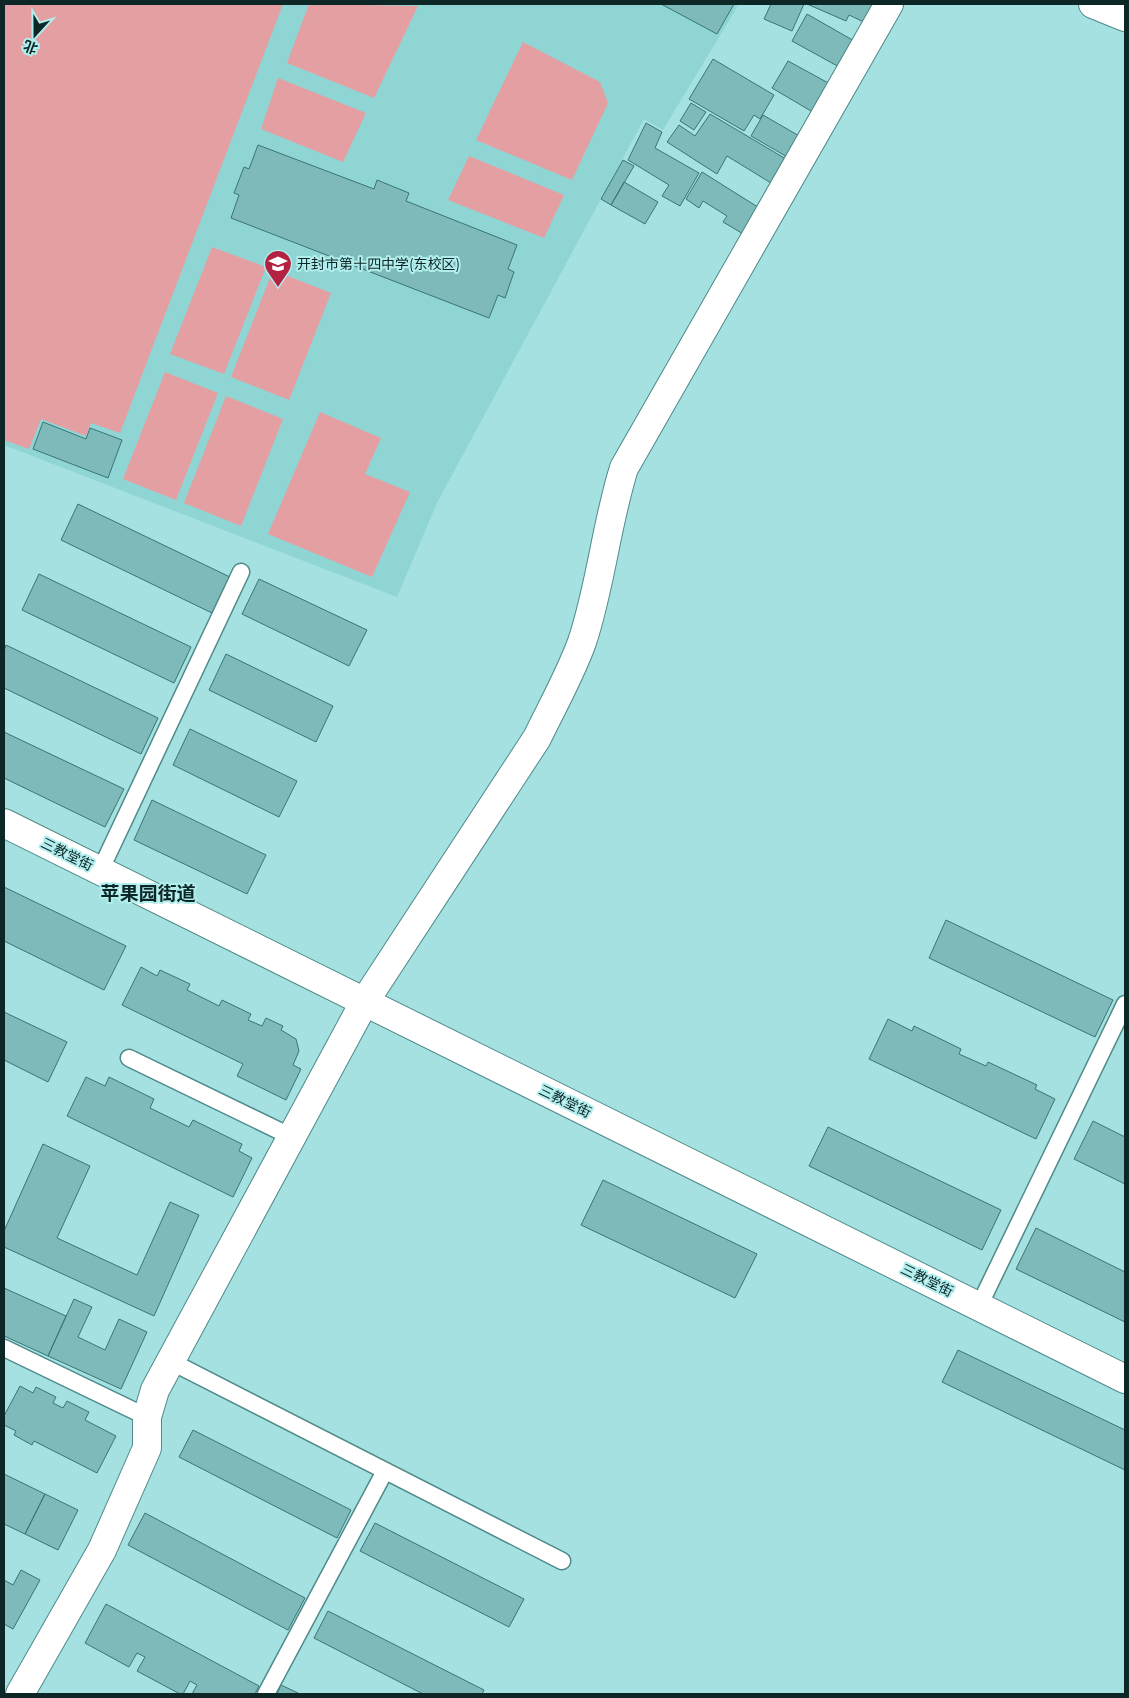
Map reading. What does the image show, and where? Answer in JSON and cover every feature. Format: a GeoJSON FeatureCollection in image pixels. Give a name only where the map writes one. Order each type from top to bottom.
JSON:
{"type":"FeatureCollection","features":[{"type":"Feature","properties":{"kind":"street"},"geometry":{"type":"LineString","coordinates":[[20,1694],[102,1550],[147,1448],[147,1417],[155,1390],[170,1362],[365,1002],[536,738],[581,642],[614,499],[624,468],[889,4]]}},
{"type":"Feature","properties":{"kind":"street"},"geometry":{"type":"LineString","coordinates":[[1094,4],[1125,17]]}},
{"type":"Feature","properties":{"kind":"street","name":"三教堂街"},"geometry":{"type":"LineString","coordinates":[[4,823],[1125,1379]]}},
{"type":"Feature","properties":{"kind":"lane"},"geometry":{"type":"LineString","coordinates":[[100,870],[241,572]]}},
{"type":"Feature","properties":{"kind":"lane"},"geometry":{"type":"LineString","coordinates":[[978,1306],[1125,1004]]}},
{"type":"Feature","properties":{"kind":"lane"},"geometry":{"type":"LineString","coordinates":[[129,1058],[292,1137]]}},
{"type":"Feature","properties":{"kind":"lane"},"geometry":{"type":"LineString","coordinates":[[4,1348],[147,1417]]}},
{"type":"Feature","properties":{"kind":"lane"},"geometry":{"type":"LineString","coordinates":[[170,1362],[562,1561]]}},
{"type":"Feature","properties":{"kind":"lane"},"geometry":{"type":"LineString","coordinates":[[266,1694],[385,1471]]}},
{"type":"Feature","properties":{"kind":"shaded area","name":"开封市第十四中学(东校区)"},"geometry":{"type":"Polygon","coordinates":[[[4,4],[739,4],[663,130],[644,119],[437,503],[397,597],[4,445],[4,4]]]}},
{"type":"Feature","properties":{"kind":"shaded area"},"geometry":{"type":"Polygon","coordinates":[[[4,4],[283,4],[120,433],[91,423],[86,436],[41,419],[29,449],[4,440],[4,4]]]}},
{"type":"Feature","properties":{"kind":"shaded area"},"geometry":{"type":"Polygon","coordinates":[[[309,4],[418,6],[374,98],[287,63],[309,4]]]}},
{"type":"Feature","properties":{"kind":"shaded area"},"geometry":{"type":"Polygon","coordinates":[[[523,42],[600,82],[608,103],[572,180],[476,140],[523,42]]]}},
{"type":"Feature","properties":{"kind":"shaded area"},"geometry":{"type":"Polygon","coordinates":[[[278,78],[366,113],[343,162],[261,129],[278,78]]]}},
{"type":"Feature","properties":{"kind":"shaded area"},"geometry":{"type":"Polygon","coordinates":[[[469,156],[564,195],[544,238],[448,200],[469,156]]]}},
{"type":"Feature","properties":{"kind":"shaded area"},"geometry":{"type":"Polygon","coordinates":[[[212,247],[266,267],[224,374],[170,354],[212,247]]]}},
{"type":"Feature","properties":{"kind":"shaded area"},"geometry":{"type":"Polygon","coordinates":[[[273,270],[331,293],[289,400],[231,377],[273,270]]]}},
{"type":"Feature","properties":{"kind":"shaded area"},"geometry":{"type":"Polygon","coordinates":[[[165,372],[218,393],[176,500],[123,479],[165,372]]]}},
{"type":"Feature","properties":{"kind":"shaded area"},"geometry":{"type":"Polygon","coordinates":[[[226,396],[283,419],[241,526],[184,503],[226,396]]]}},
{"type":"Feature","properties":{"kind":"shaded area"},"geometry":{"type":"Polygon","coordinates":[[[320,412],[381,438],[365,474],[410,492],[372,577],[268,534],[320,412]]]}},
{"type":"Feature","properties":{"kind":"building"},"geometry":{"type":"Polygon","coordinates":[[[661,4],[734,4],[717,34],[661,4]]]}},
{"type":"Feature","properties":{"kind":"building"},"geometry":{"type":"Polygon","coordinates":[[[771,4],[804,4],[792,31],[764,19],[771,4]]]}},
{"type":"Feature","properties":{"kind":"building"},"geometry":{"type":"Polygon","coordinates":[[[807,4],[875,4],[866,23],[849,15],[846,21],[807,4]]]}},
{"type":"Feature","properties":{"kind":"building"},"geometry":{"type":"Polygon","coordinates":[[[807,14],[856,42],[841,68],[792,41],[807,14]]]}},
{"type":"Feature","properties":{"kind":"building"},"geometry":{"type":"Polygon","coordinates":[[[713,59],[774,95],[760,119],[754,115],[744,131],[689,99],[713,59]]]}},
{"type":"Feature","properties":{"kind":"building"},"geometry":{"type":"Polygon","coordinates":[[[788,61],[832,85],[816,114],[772,88],[788,61]]]}},
{"type":"Feature","properties":{"kind":"building"},"geometry":{"type":"Polygon","coordinates":[[[691,103],[706,112],[694,130],[680,121],[691,103]]]}},
{"type":"Feature","properties":{"kind":"building"},"geometry":{"type":"Polygon","coordinates":[[[710,114],[786,159],[771,183],[727,156],[717,174],[667,142],[679,125],[695,136],[710,114]]]}},
{"type":"Feature","properties":{"kind":"building"},"geometry":{"type":"Polygon","coordinates":[[[763,115],[801,137],[789,158],[751,136],[763,115]]]}},
{"type":"Feature","properties":{"kind":"building"},"geometry":{"type":"Polygon","coordinates":[[[646,123],[662,132],[655,148],[699,173],[680,206],[662,196],[669,185],[628,160],[646,123]]]}},
{"type":"Feature","properties":{"kind":"building"},"geometry":{"type":"Polygon","coordinates":[[[258,145],[374,189],[377,180],[409,193],[406,201],[517,245],[508,269],[514,272],[505,298],[498,295],[489,318],[231,218],[239,195],[234,193],[244,167],[249,169],[258,145]]]}},
{"type":"Feature","properties":{"kind":"building"},"geometry":{"type":"Polygon","coordinates":[[[623,160],[634,166],[611,205],[601,199],[623,160]]]}},
{"type":"Feature","properties":{"kind":"building"},"geometry":{"type":"Polygon","coordinates":[[[702,172],[761,209],[745,235],[723,222],[727,216],[703,201],[699,208],[686,199],[702,172]]]}},
{"type":"Feature","properties":{"kind":"building"},"geometry":{"type":"Polygon","coordinates":[[[624,182],[658,202],[645,224],[611,205],[624,182]]]}},
{"type":"Feature","properties":{"kind":"building"},"geometry":{"type":"Polygon","coordinates":[[[43,422],[86,439],[90,428],[122,440],[108,478],[33,449],[43,422]]]}},
{"type":"Feature","properties":{"kind":"building"},"geometry":{"type":"Polygon","coordinates":[[[78,504],[230,577],[212,613],[61,540],[78,504]]]}},
{"type":"Feature","properties":{"kind":"building"},"geometry":{"type":"Polygon","coordinates":[[[39,574],[191,647],[174,683],[22,610],[39,574]]]}},
{"type":"Feature","properties":{"kind":"building"},"geometry":{"type":"Polygon","coordinates":[[[259,579],[367,630],[349,666],[242,614],[259,579]]]}},
{"type":"Feature","properties":{"kind":"building"},"geometry":{"type":"Polygon","coordinates":[[[6,645],[158,718],[141,754],[4,688],[4,651],[6,645]]]}},
{"type":"Feature","properties":{"kind":"building"},"geometry":{"type":"Polygon","coordinates":[[[226,654],[333,706],[316,742],[209,690],[226,654]]]}},
{"type":"Feature","properties":{"kind":"building"},"geometry":{"type":"Polygon","coordinates":[[[190,729],[297,781],[279,817],[173,765],[190,729]]]}},
{"type":"Feature","properties":{"kind":"building"},"geometry":{"type":"Polygon","coordinates":[[[4,732],[124,789],[105,827],[4,778],[4,732]]]}},
{"type":"Feature","properties":{"kind":"building"},"geometry":{"type":"Polygon","coordinates":[[[152,800],[266,855],[247,894],[134,840],[152,800]]]}},
{"type":"Feature","properties":{"kind":"building"},"geometry":{"type":"Polygon","coordinates":[[[4,887],[126,946],[104,990],[4,941],[4,887]]]}},
{"type":"Feature","properties":{"kind":"building"},"geometry":{"type":"Polygon","coordinates":[[[946,920],[1113,1000],[1095,1037],[929,958],[946,920]]]}},
{"type":"Feature","properties":{"kind":"building"},"geometry":{"type":"Polygon","coordinates":[[[141,967],[157,976],[160,970],[190,984],[187,990],[219,1006],[222,1000],[251,1014],[248,1020],[262,1026],[266,1018],[283,1026],[281,1030],[296,1039],[299,1051],[293,1065],[301,1069],[286,1100],[237,1076],[243,1064],[122,1005],[141,967]]]}},
{"type":"Feature","properties":{"kind":"building"},"geometry":{"type":"Polygon","coordinates":[[[4,1012],[67,1042],[48,1082],[4,1060],[4,1012]]]}},
{"type":"Feature","properties":{"kind":"building"},"geometry":{"type":"Polygon","coordinates":[[[888,1019],[912,1031],[914,1026],[961,1049],[959,1054],[986,1066],[988,1062],[1037,1085],[1035,1089],[1055,1099],[1036,1139],[869,1059],[888,1019]]]}},
{"type":"Feature","properties":{"kind":"building"},"geometry":{"type":"Polygon","coordinates":[[[86,1077],[105,1086],[109,1077],[154,1099],[150,1108],[189,1127],[193,1120],[242,1144],[239,1151],[252,1158],[233,1197],[67,1116],[86,1077]]]}},
{"type":"Feature","properties":{"kind":"building"},"geometry":{"type":"Polygon","coordinates":[[[1093,1121],[1125,1137],[1125,1184],[1074,1159],[1093,1121]]]}},
{"type":"Feature","properties":{"kind":"building"},"geometry":{"type":"Polygon","coordinates":[[[828,1127],[1001,1210],[982,1250],[809,1166],[828,1127]]]}},
{"type":"Feature","properties":{"kind":"building"},"geometry":{"type":"Polygon","coordinates":[[[43,1144],[90,1166],[57,1238],[137,1275],[170,1202],[199,1215],[154,1316],[4,1247],[4,1231],[43,1144]]]}},
{"type":"Feature","properties":{"kind":"building"},"geometry":{"type":"Polygon","coordinates":[[[603,1180],[757,1254],[735,1298],[581,1225],[603,1180]]]}},
{"type":"Feature","properties":{"kind":"building"},"geometry":{"type":"Polygon","coordinates":[[[1036,1228],[1125,1272],[1125,1322],[1016,1269],[1036,1228]]]}},
{"type":"Feature","properties":{"kind":"building"},"geometry":{"type":"Polygon","coordinates":[[[4,1288],[66,1316],[48,1356],[4,1336],[4,1288]]]}},
{"type":"Feature","properties":{"kind":"building"},"geometry":{"type":"Polygon","coordinates":[[[74,1299],[92,1307],[78,1337],[105,1350],[119,1319],[147,1332],[121,1389],[48,1356],[74,1299]]]}},
{"type":"Feature","properties":{"kind":"building"},"geometry":{"type":"Polygon","coordinates":[[[958,1350],[1125,1430],[1125,1470],[942,1382],[958,1350]]]}},
{"type":"Feature","properties":{"kind":"building"},"geometry":{"type":"Polygon","coordinates":[[[20,1386],[33,1393],[36,1387],[56,1397],[53,1403],[63,1408],[67,1401],[89,1412],[85,1420],[116,1436],[97,1473],[34,1441],[32,1445],[14,1435],[16,1431],[4,1425],[4,1416],[20,1386]]]}},
{"type":"Feature","properties":{"kind":"building"},"geometry":{"type":"Polygon","coordinates":[[[193,1430],[351,1510],[337,1538],[179,1457],[193,1430]]]}},
{"type":"Feature","properties":{"kind":"building"},"geometry":{"type":"Polygon","coordinates":[[[4,1474],[45,1494],[25,1534],[4,1524],[4,1474]]]}},
{"type":"Feature","properties":{"kind":"building"},"geometry":{"type":"Polygon","coordinates":[[[45,1494],[78,1510],[58,1550],[25,1534],[45,1494]]]}},
{"type":"Feature","properties":{"kind":"building"},"geometry":{"type":"Polygon","coordinates":[[[145,1513],[305,1598],[288,1630],[128,1545],[145,1513]]]}},
{"type":"Feature","properties":{"kind":"building"},"geometry":{"type":"Polygon","coordinates":[[[375,1523],[524,1599],[509,1627],[360,1551],[375,1523]]]}},
{"type":"Feature","properties":{"kind":"building"},"geometry":{"type":"Polygon","coordinates":[[[21,1570],[40,1580],[13,1629],[4,1624],[4,1580],[13,1585],[21,1570]]]}},
{"type":"Feature","properties":{"kind":"building"},"geometry":{"type":"Polygon","coordinates":[[[106,1604],[259,1686],[255,1694],[192,1694],[197,1685],[190,1681],[183,1694],[180,1694],[137,1671],[145,1657],[137,1653],[129,1667],[85,1643],[106,1604]]]}},
{"type":"Feature","properties":{"kind":"building"},"geometry":{"type":"Polygon","coordinates":[[[328,1611],[484,1690],[482,1694],[423,1694],[314,1638],[328,1611]]]}},
{"type":"Feature","properties":{"kind":"building"},"geometry":{"type":"Polygon","coordinates":[[[281,1685],[300,1694],[277,1694],[281,1685]]]}},
{"type":"Feature","properties":{"kind":"place","name":"开封市第十四中学(东校区)"},"geometry":{"type":"Point","coordinates":[278,288]}},
{"type":"Feature","properties":{"kind":"district","name":"苹果园街道"},"geometry":{"type":"Point","coordinates":[148,893]}}]}
